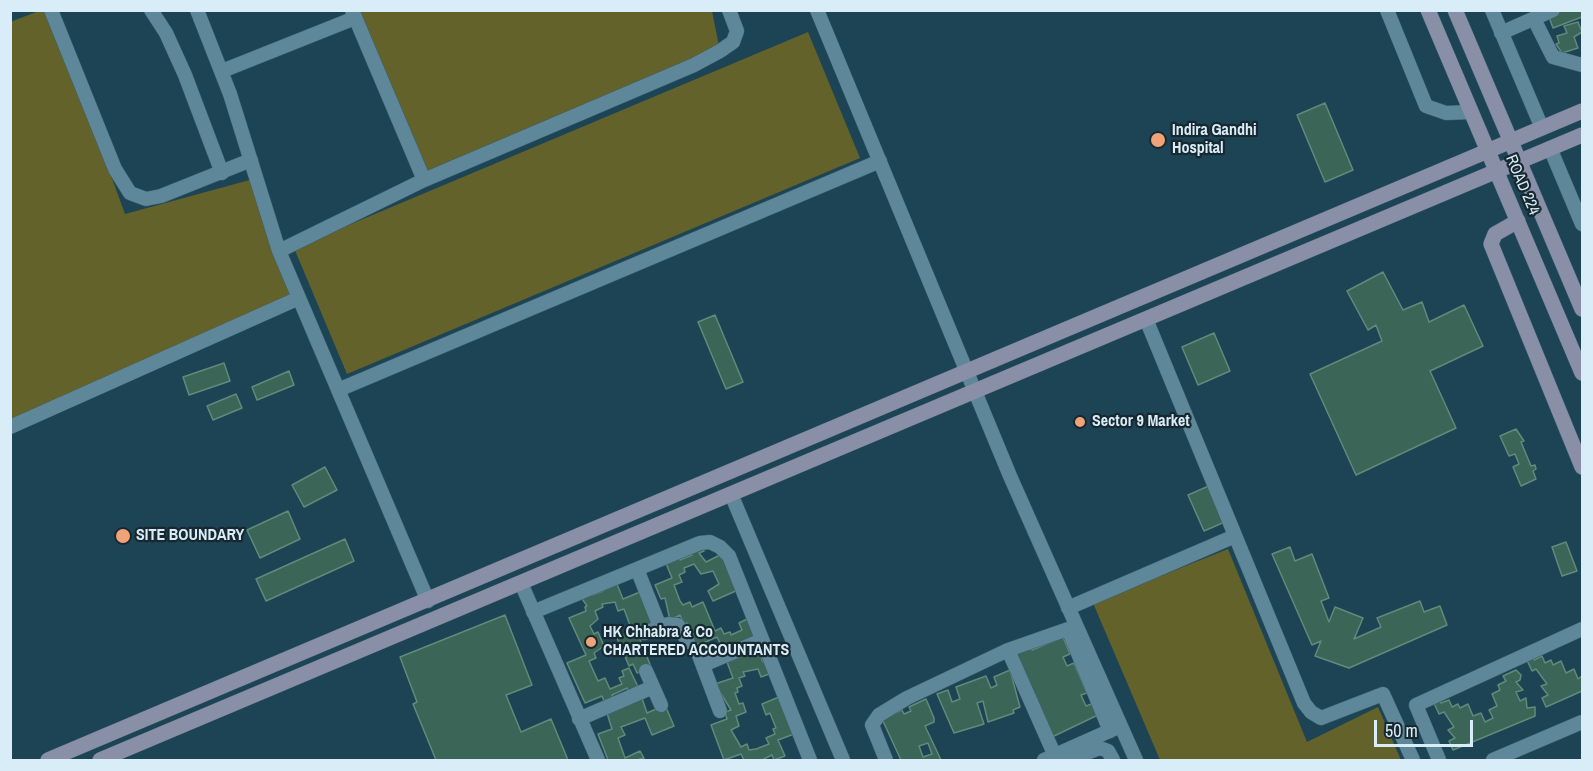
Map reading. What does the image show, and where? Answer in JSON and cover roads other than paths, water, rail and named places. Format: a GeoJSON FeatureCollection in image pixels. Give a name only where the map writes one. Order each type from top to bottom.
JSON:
{"type":"FeatureCollection","features":[{"type":"Feature","properties":{"kind":"street"},"geometry":{"type":"LineString","coordinates":[[51,10],[115,170],[130,193],[146,199],[174,192],[251,160]]}},
{"type":"Feature","properties":{"kind":"street"},"geometry":{"type":"LineString","coordinates":[[151,10],[166,33],[185,75],[222,172]]}},
{"type":"Feature","properties":{"kind":"street"},"geometry":{"type":"LineString","coordinates":[[197,10],[222,71],[279,251],[428,601]]}},
{"type":"Feature","properties":{"kind":"street"},"geometry":{"type":"LineString","coordinates":[[279,251],[424,180],[694,65],[733,42],[737,31],[729,10]]}},
{"type":"Feature","properties":{"kind":"street"},"geometry":{"type":"LineString","coordinates":[[817,10],[1010,476],[1068,608],[1115,729]]}},
{"type":"Feature","properties":{"kind":"street"},"geometry":{"type":"LineString","coordinates":[[1387,10],[1426,106],[1446,113],[1472,112]]}},
{"type":"Feature","properties":{"kind":"street","name":"ROAD 224"},"geometry":{"type":"LineString","coordinates":[[1428,10],[1582,373]]}},
{"type":"Feature","properties":{"kind":"street","name":"ROAD 224"},"geometry":{"type":"LineString","coordinates":[[1455,10],[1582,309]]}},
{"type":"Feature","properties":{"kind":"street"},"geometry":{"type":"LineString","coordinates":[[1492,10],[1542,128]]}},
{"type":"Feature","properties":{"kind":"street"},"geometry":{"type":"LineString","coordinates":[[1501,33],[1553,10]]}},
{"type":"Feature","properties":{"kind":"street"},"geometry":{"type":"LineString","coordinates":[[222,71],[354,14],[424,180]]}},
{"type":"Feature","properties":{"kind":"street"},"geometry":{"type":"LineString","coordinates":[[1534,19],[1553,57],[1582,65]]}},
{"type":"Feature","properties":{"kind":"street"},"geometry":{"type":"LineString","coordinates":[[48,760],[969,373],[1582,111]]}},
{"type":"Feature","properties":{"kind":"street"},"geometry":{"type":"LineString","coordinates":[[100,760],[1582,135]]}},
{"type":"Feature","properties":{"kind":"street"},"geometry":{"type":"LineString","coordinates":[[1550,148],[1582,224]]}},
{"type":"Feature","properties":{"kind":"street"},"geometry":{"type":"LineString","coordinates":[[338,390],[880,161]]}},
{"type":"Feature","properties":{"kind":"street"},"geometry":{"type":"LineString","coordinates":[[1518,221],[1496,234],[1491,244],[1582,467]]}},
{"type":"Feature","properties":{"kind":"street"},"geometry":{"type":"LineString","coordinates":[[10,427],[299,298]]}},
{"type":"Feature","properties":{"kind":"street"},"geometry":{"type":"LineString","coordinates":[[1146,319],[1304,703],[1311,712],[1321,718],[1383,694],[1413,760]]}},
{"type":"Feature","properties":{"kind":"street"},"geometry":{"type":"LineString","coordinates":[[732,494],[843,760]]}},
{"type":"Feature","properties":{"kind":"street"},"geometry":{"type":"LineString","coordinates":[[1068,608],[1235,536]]}},
{"type":"Feature","properties":{"kind":"street"},"geometry":{"type":"LineString","coordinates":[[533,612],[700,543],[710,542],[720,547],[729,556],[806,759]]}},
{"type":"Feature","properties":{"kind":"street"},"geometry":{"type":"LineString","coordinates":[[637,569],[660,627]]}},
{"type":"Feature","properties":{"kind":"street"},"geometry":{"type":"LineString","coordinates":[[521,583],[598,760]]}},
{"type":"Feature","properties":{"kind":"street"},"geometry":{"type":"LineString","coordinates":[[644,633],[668,624],[678,624],[703,665],[720,711]]}},
{"type":"Feature","properties":{"kind":"street"},"geometry":{"type":"LineString","coordinates":[[1439,760],[1416,705],[1582,629]]}},
{"type":"Feature","properties":{"kind":"street"},"geometry":{"type":"LineString","coordinates":[[886,760],[872,725],[879,715],[907,698],[1008,650],[1068,630],[1115,729],[1136,760]]}},
{"type":"Feature","properties":{"kind":"street"},"geometry":{"type":"LineString","coordinates":[[703,665],[762,640]]}},
{"type":"Feature","properties":{"kind":"street"},"geometry":{"type":"LineString","coordinates":[[1008,650],[1055,759]]}},
{"type":"Feature","properties":{"kind":"street"},"geometry":{"type":"LineString","coordinates":[[646,671],[661,705]]}},
{"type":"Feature","properties":{"kind":"street"},"geometry":{"type":"LineString","coordinates":[[579,719],[653,687]]}},
{"type":"Feature","properties":{"kind":"street"},"geometry":{"type":"LineString","coordinates":[[1493,760],[1582,722]]}},
{"type":"Feature","properties":{"kind":"street"},"geometry":{"type":"LineString","coordinates":[[1055,759],[1115,729]]}},
{"type":"Feature","properties":{"kind":"street"},"geometry":{"type":"LineString","coordinates":[[1055,759],[1100,748],[1108,751],[1113,760]]}},
{"type":"Feature","properties":{"kind":"place","name":"Indira Gandhi Hospital"},"geometry":{"type":"Point","coordinates":[1158,140]}},
{"type":"Feature","properties":{"kind":"place","name":"Sector 9 Market"},"geometry":{"type":"Point","coordinates":[1080,422]}},
{"type":"Feature","properties":{"kind":"place","name":"SITE BOUNDARY"},"geometry":{"type":"Point","coordinates":[123,536]}},
{"type":"Feature","properties":{"kind":"place","name":"HK Chhabra & Co CHARTERED ACCOUNTANTS"},"geometry":{"type":"Point","coordinates":[591,642]}}]}
